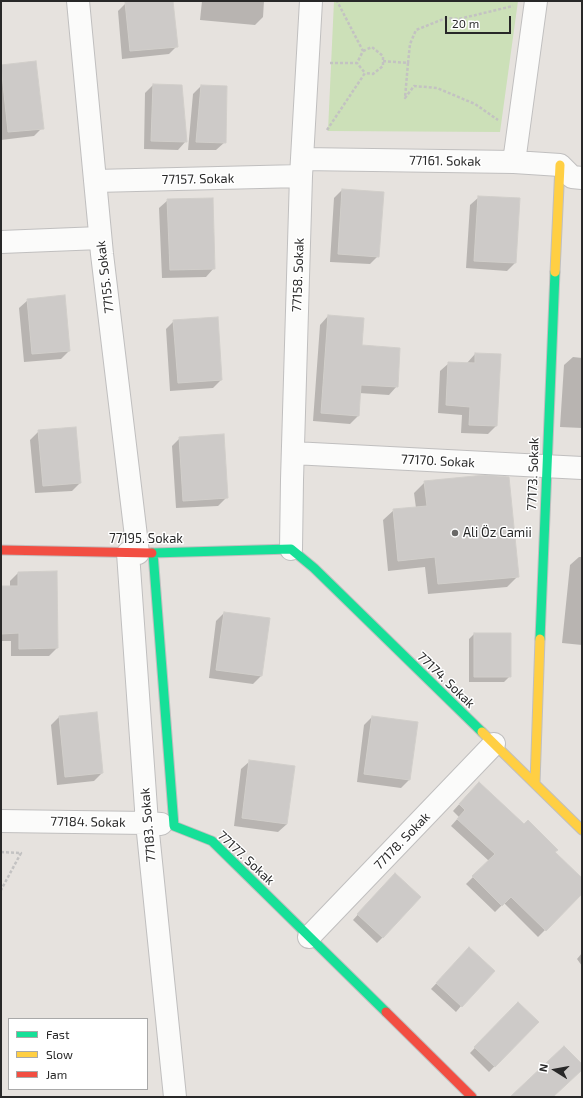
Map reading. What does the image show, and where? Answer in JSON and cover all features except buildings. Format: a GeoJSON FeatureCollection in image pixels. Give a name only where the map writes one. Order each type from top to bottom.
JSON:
{"type":"FeatureCollection","features":[{"type":"Feature","properties":{"kind":"street","name":"77155. Sokak"},"geometry":{"type":"LineString","coordinates":[[78,1],[100,238],[140,553]]}},
{"type":"Feature","properties":{"kind":"street","name":"77158. Sokak"},"geometry":{"type":"LineString","coordinates":[[291,549],[302,168],[311,1]]}},
{"type":"Feature","properties":{"kind":"street"},"geometry":{"type":"LineString","coordinates":[[514,162],[518,134],[526,3]]}},
{"type":"Feature","properties":{"kind":"street","name":"77161. Sokak"},"geometry":{"type":"LineString","coordinates":[[302,168],[514,162],[560,165]]}},
{"type":"Feature","properties":{"kind":"street"},"geometry":{"type":"LineString","coordinates":[[560,165],[572,177],[582,178]]}},
{"type":"Feature","properties":{"kind":"street","name":"77173. Sokak"},"geometry":{"type":"LineString","coordinates":[[535,783],[546,467],[560,165]]}},
{"type":"Feature","properties":{"kind":"street","name":"77157. Sokak"},"geometry":{"type":"LineString","coordinates":[[95,181],[302,168]]}},
{"type":"Feature","properties":{"kind":"street"},"geometry":{"type":"LineString","coordinates":[[1,242],[100,238]]}},
{"type":"Feature","properties":{"kind":"street","name":"77170. Sokak"},"geometry":{"type":"LineString","coordinates":[[293,453],[582,468]]}},
{"type":"Feature","properties":{"kind":"street","name":"77195. Sokak"},"geometry":{"type":"LineString","coordinates":[[1,550],[140,553],[291,549]]}},
{"type":"Feature","properties":{"kind":"street","name":"77174. Sokak"},"geometry":{"type":"LineString","coordinates":[[291,549],[314,568],[582,830]]}},
{"type":"Feature","properties":{"kind":"street"},"geometry":{"type":"LineString","coordinates":[[140,553],[174,826]]}},
{"type":"Feature","properties":{"kind":"street","name":"77183. Sokak"},"geometry":{"type":"LineString","coordinates":[[140,553],[147,823],[175,1097]]}},
{"type":"Feature","properties":{"kind":"street","name":"77178. Sokak"},"geometry":{"type":"LineString","coordinates":[[309,937],[494,744]]}},
{"type":"Feature","properties":{"kind":"street","name":"77184. Sokak"},"geometry":{"type":"LineString","coordinates":[[1,821],[147,823],[174,826]]}},
{"type":"Feature","properties":{"kind":"street","name":"77177. Sokak"},"geometry":{"type":"LineString","coordinates":[[174,826],[212,841],[472,1097]]}},
{"type":"Feature","properties":{"kind":"path"},"geometry":{"type":"LineString","coordinates":[[336,1],[363,51]]}},
{"type":"Feature","properties":{"kind":"path"},"geometry":{"type":"LineString","coordinates":[[518,134],[475,104],[437,88],[414,86],[405,98],[410,44],[416,30],[446,18],[459,19],[526,3]]}},
{"type":"Feature","properties":{"kind":"path"},"geometry":{"type":"LineString","coordinates":[[372,47],[383,56],[383,66],[373,74],[365,73],[357,63],[363,51],[372,47]]}},
{"type":"Feature","properties":{"kind":"path"},"geometry":{"type":"LineString","coordinates":[[383,61],[408,63]]}},
{"type":"Feature","properties":{"kind":"path"},"geometry":{"type":"LineString","coordinates":[[328,63],[357,63]]}},
{"type":"Feature","properties":{"kind":"path"},"geometry":{"type":"LineString","coordinates":[[327,130],[365,73]]}},
{"type":"Feature","properties":{"kind":"path"},"geometry":{"type":"LineString","coordinates":[[1,852],[20,853],[1,890]]}},
{"type":"Feature","properties":{"kind":"green space"},"geometry":{"type":"Polygon","coordinates":[[[334,1],[518,1],[500,132],[328,131],[334,1]]]}},
{"type":"Feature","properties":{"kind":"traffic: fast"},"geometry":{"type":"LineString","coordinates":[[540,639],[555,272]]}},
{"type":"Feature","properties":{"kind":"traffic: fast"},"geometry":{"type":"LineString","coordinates":[[152,553],[291,549],[314,568],[482,732]]}},
{"type":"Feature","properties":{"kind":"traffic: fast"},"geometry":{"type":"LineString","coordinates":[[153,553],[174,826],[212,841],[386,1012]]}},
{"type":"Feature","properties":{"kind":"traffic: slow"},"geometry":{"type":"LineString","coordinates":[[555,272],[560,165]]}},
{"type":"Feature","properties":{"kind":"traffic: slow"},"geometry":{"type":"LineString","coordinates":[[535,783],[540,639]]}},
{"type":"Feature","properties":{"kind":"traffic: slow"},"geometry":{"type":"LineString","coordinates":[[482,732],[582,830]]}},
{"type":"Feature","properties":{"kind":"traffic: jam"},"geometry":{"type":"LineString","coordinates":[[1,550],[152,553]]}},
{"type":"Feature","properties":{"kind":"traffic: jam"},"geometry":{"type":"LineString","coordinates":[[386,1012],[472,1097]]}},
{"type":"Feature","properties":{"kind":"place","name":"Ali Öz Camii"},"geometry":{"type":"Point","coordinates":[455,533]}}]}
